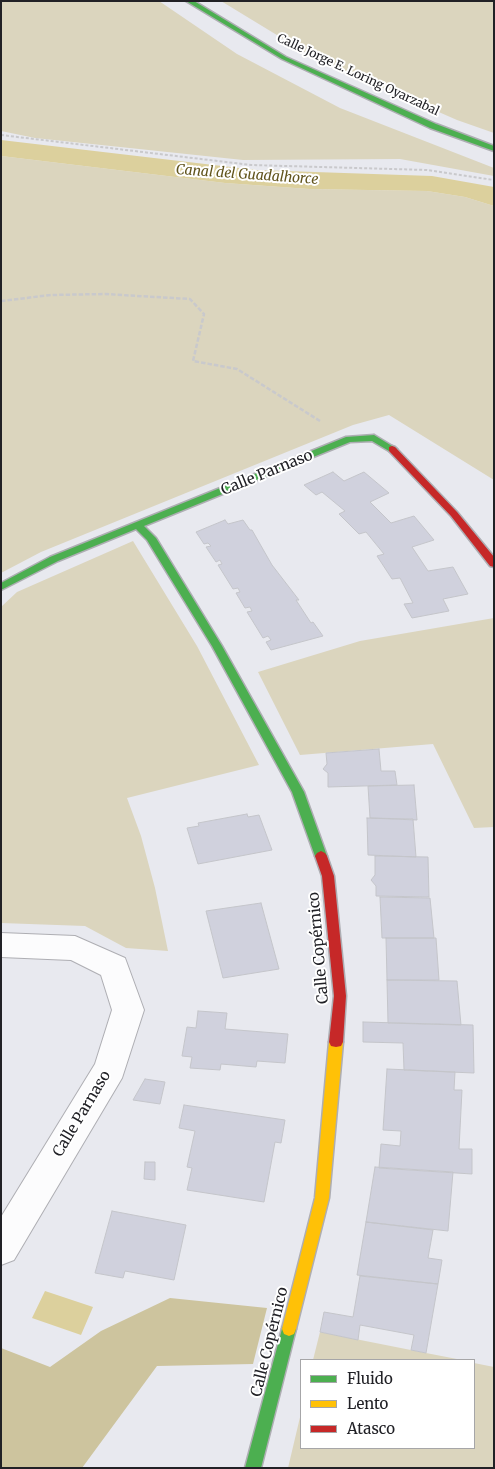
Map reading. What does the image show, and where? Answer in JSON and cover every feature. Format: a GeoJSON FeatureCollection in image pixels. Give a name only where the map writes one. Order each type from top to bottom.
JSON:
{"type":"FeatureCollection","features":[{"type":"Feature","properties":{"kind":"street","name":"Calle Jorge E. Loring Oyarzabal"},"geometry":{"type":"LineString","coordinates":[[189,1],[284,58],[433,126],[494,149]]}},
{"type":"Feature","properties":{"kind":"street","name":"Calle Parnaso"},"geometry":{"type":"LineString","coordinates":[[1,587],[54,559],[349,439],[374,438],[394,451],[454,514],[494,564]]}},
{"type":"Feature","properties":{"kind":"street","name":"Calle Copérnico"},"geometry":{"type":"LineString","coordinates":[[138,526],[151,538],[217,646],[298,792],[328,876],[340,996],[322,1198],[253,1468]]}},
{"type":"Feature","properties":{"kind":"street","name":"Calle Parnaso"},"geometry":{"type":"LineString","coordinates":[[1,944],[75,948],[114,967],[128,1010],[110,1068],[1,1249]]}},
{"type":"Feature","properties":{"kind":"path"},"geometry":{"type":"LineString","coordinates":[[1,135],[252,164],[427,170],[494,180]]}},
{"type":"Feature","properties":{"kind":"path"},"geometry":{"type":"LineString","coordinates":[[1,301],[52,295],[105,294],[190,299],[204,314],[193,362],[237,369],[349,439]]}},
{"type":"Feature","properties":{"kind":"shaded area"},"geometry":{"type":"Polygon","coordinates":[[[1,1],[159,1],[237,54],[340,108],[494,168],[494,176],[400,159],[243,160],[35,138],[1,131],[1,1]]]}},
{"type":"Feature","properties":{"kind":"shaded area"},"geometry":{"type":"Polygon","coordinates":[[[221,1],[494,1],[494,133],[457,120],[313,57],[221,1]]]}},
{"type":"Feature","properties":{"kind":"shaded area"},"geometry":{"type":"Polygon","coordinates":[[[1,156],[225,183],[309,189],[427,191],[465,197],[494,206],[494,480],[389,415],[353,425],[41,552],[1,573],[1,156]]]}},
{"type":"Feature","properties":{"kind":"shaded area"},"geometry":{"type":"Polygon","coordinates":[[[133,541],[197,646],[259,765],[127,798],[141,836],[155,888],[168,951],[126,948],[85,926],[1,923],[1,607],[17,592],[133,541]]]}},
{"type":"Feature","properties":{"kind":"shaded area"},"geometry":{"type":"Polygon","coordinates":[[[494,618],[494,827],[474,828],[433,744],[300,755],[258,672],[360,641],[494,618]]]}},
{"type":"Feature","properties":{"kind":"shaded area"},"geometry":{"type":"Polygon","coordinates":[[[170,1298],[267,1308],[253,1364],[157,1366],[82,1468],[1,1468],[1,1348],[50,1367],[101,1331],[170,1298]]]}},
{"type":"Feature","properties":{"kind":"shaded area"},"geometry":{"type":"Polygon","coordinates":[[[320,1332],[457,1359],[313,1359],[320,1332]]]}},
{"type":"Feature","properties":{"kind":"shaded area"},"geometry":{"type":"Polygon","coordinates":[[[475,1363],[494,1367],[494,1467],[288,1468],[300,1417],[300,1449],[475,1449],[475,1363]]]}},
{"type":"Feature","properties":{"kind":"water","name":"Canal del Guadalhorce"},"geometry":{"type":"Polygon","coordinates":[[[1,140],[256,170],[432,176],[494,187],[494,206],[465,197],[427,191],[309,189],[225,183],[1,156],[1,140]]]}},
{"type":"Feature","properties":{"kind":"water"},"geometry":{"type":"Polygon","coordinates":[[[45,1291],[93,1307],[81,1335],[32,1318],[45,1291]]]}},
{"type":"Feature","properties":{"kind":"building"},"geometry":{"type":"Polygon","coordinates":[[[333,472],[344,481],[364,472],[389,493],[370,502],[391,523],[414,516],[434,540],[412,547],[428,571],[453,567],[468,594],[443,599],[449,611],[412,618],[404,604],[413,603],[400,578],[392,579],[377,556],[384,554],[366,532],[359,534],[339,514],[345,511],[322,492],[316,495],[304,485],[333,472]]]}},
{"type":"Feature","properties":{"kind":"building"},"geometry":{"type":"Polygon","coordinates":[[[225,520],[228,524],[243,520],[252,530],[272,565],[299,600],[296,600],[311,623],[313,622],[323,636],[271,650],[266,642],[271,640],[268,636],[263,638],[247,612],[252,611],[250,607],[245,608],[236,593],[240,592],[238,588],[233,589],[218,565],[222,564],[220,560],[216,562],[206,547],[211,546],[208,543],[204,544],[196,532],[225,520]]]}},
{"type":"Feature","properties":{"kind":"building"},"geometry":{"type":"Polygon","coordinates":[[[379,749],[381,771],[395,771],[397,785],[328,787],[328,773],[323,769],[327,764],[326,753],[379,749]]]}},
{"type":"Feature","properties":{"kind":"building"},"geometry":{"type":"Polygon","coordinates":[[[414,785],[417,820],[370,818],[368,786],[414,785]]]}},
{"type":"Feature","properties":{"kind":"building"},"geometry":{"type":"Polygon","coordinates":[[[247,814],[248,817],[259,815],[272,850],[198,864],[187,828],[199,826],[198,823],[247,814]]]}},
{"type":"Feature","properties":{"kind":"building"},"geometry":{"type":"Polygon","coordinates":[[[367,818],[413,819],[416,857],[368,855],[367,818]]]}},
{"type":"Feature","properties":{"kind":"building"},"geometry":{"type":"Polygon","coordinates":[[[375,856],[428,857],[429,897],[376,896],[376,886],[371,880],[375,875],[375,856]]]}},
{"type":"Feature","properties":{"kind":"building"},"geometry":{"type":"Polygon","coordinates":[[[380,897],[430,898],[434,938],[382,938],[380,897]]]}},
{"type":"Feature","properties":{"kind":"building"},"geometry":{"type":"Polygon","coordinates":[[[261,903],[279,969],[223,978],[206,911],[261,903]]]}},
{"type":"Feature","properties":{"kind":"building"},"geometry":{"type":"Polygon","coordinates":[[[386,938],[436,938],[439,980],[387,980],[386,938]]]}},
{"type":"Feature","properties":{"kind":"building"},"geometry":{"type":"Polygon","coordinates":[[[387,980],[457,981],[461,1025],[388,1023],[387,980]]]}},
{"type":"Feature","properties":{"kind":"building"},"geometry":{"type":"Polygon","coordinates":[[[198,1011],[227,1013],[225,1029],[288,1034],[285,1063],[257,1061],[256,1067],[221,1064],[220,1070],[190,1068],[192,1057],[182,1056],[187,1027],[196,1028],[198,1011]]]}},
{"type":"Feature","properties":{"kind":"building"},"geometry":{"type":"Polygon","coordinates":[[[363,1022],[473,1025],[474,1073],[404,1070],[403,1043],[363,1042],[363,1022]]]}},
{"type":"Feature","properties":{"kind":"building"},"geometry":{"type":"Polygon","coordinates":[[[387,1069],[455,1072],[454,1090],[462,1090],[459,1149],[472,1149],[472,1174],[379,1168],[381,1144],[400,1146],[401,1131],[383,1130],[387,1069]]]}},
{"type":"Feature","properties":{"kind":"building"},"geometry":{"type":"Polygon","coordinates":[[[145,1079],[165,1082],[160,1104],[133,1100],[145,1079]]]}},
{"type":"Feature","properties":{"kind":"building"},"geometry":{"type":"Polygon","coordinates":[[[184,1105],[285,1120],[281,1143],[275,1142],[264,1202],[187,1190],[192,1168],[187,1167],[195,1131],[179,1128],[184,1105]]]}},
{"type":"Feature","properties":{"kind":"building"},"geometry":{"type":"Polygon","coordinates":[[[145,1162],[155,1162],[155,1180],[144,1179],[145,1162]]]}},
{"type":"Feature","properties":{"kind":"building"},"geometry":{"type":"Polygon","coordinates":[[[375,1167],[453,1172],[448,1231],[366,1222],[375,1167]]]}},
{"type":"Feature","properties":{"kind":"building"},"geometry":{"type":"Polygon","coordinates":[[[112,1211],[186,1225],[174,1280],[125,1271],[123,1278],[95,1273],[112,1211]]]}},
{"type":"Feature","properties":{"kind":"building"},"geometry":{"type":"Polygon","coordinates":[[[366,1222],[433,1230],[428,1258],[442,1260],[438,1284],[357,1275],[366,1222]]]}},
{"type":"Feature","properties":{"kind":"building"},"geometry":{"type":"Polygon","coordinates":[[[360,1276],[438,1284],[426,1353],[411,1350],[414,1335],[360,1325],[358,1340],[320,1332],[324,1312],[353,1317],[360,1276]]]}},
{"type":"Feature","properties":{"kind":"traffic: fast"},"geometry":{"type":"LineString","coordinates":[[189,1],[284,58],[433,126],[494,149]]}},
{"type":"Feature","properties":{"kind":"traffic: fast"},"geometry":{"type":"LineString","coordinates":[[1,587],[54,559],[349,439],[374,438],[392,449]]}},
{"type":"Feature","properties":{"kind":"traffic: fast"},"geometry":{"type":"LineString","coordinates":[[138,526],[151,538],[217,646],[298,792],[321,856]]}},
{"type":"Feature","properties":{"kind":"traffic: fast"},"geometry":{"type":"LineString","coordinates":[[253,1468],[289,1329]]}},
{"type":"Feature","properties":{"kind":"traffic: slow"},"geometry":{"type":"LineString","coordinates":[[289,1329],[322,1198],[336,1042]]}},
{"type":"Feature","properties":{"kind":"traffic: jam"},"geometry":{"type":"LineString","coordinates":[[392,449],[454,514],[494,564]]}},
{"type":"Feature","properties":{"kind":"traffic: jam"},"geometry":{"type":"LineString","coordinates":[[321,856],[328,876],[340,996],[336,1042]]}}]}
